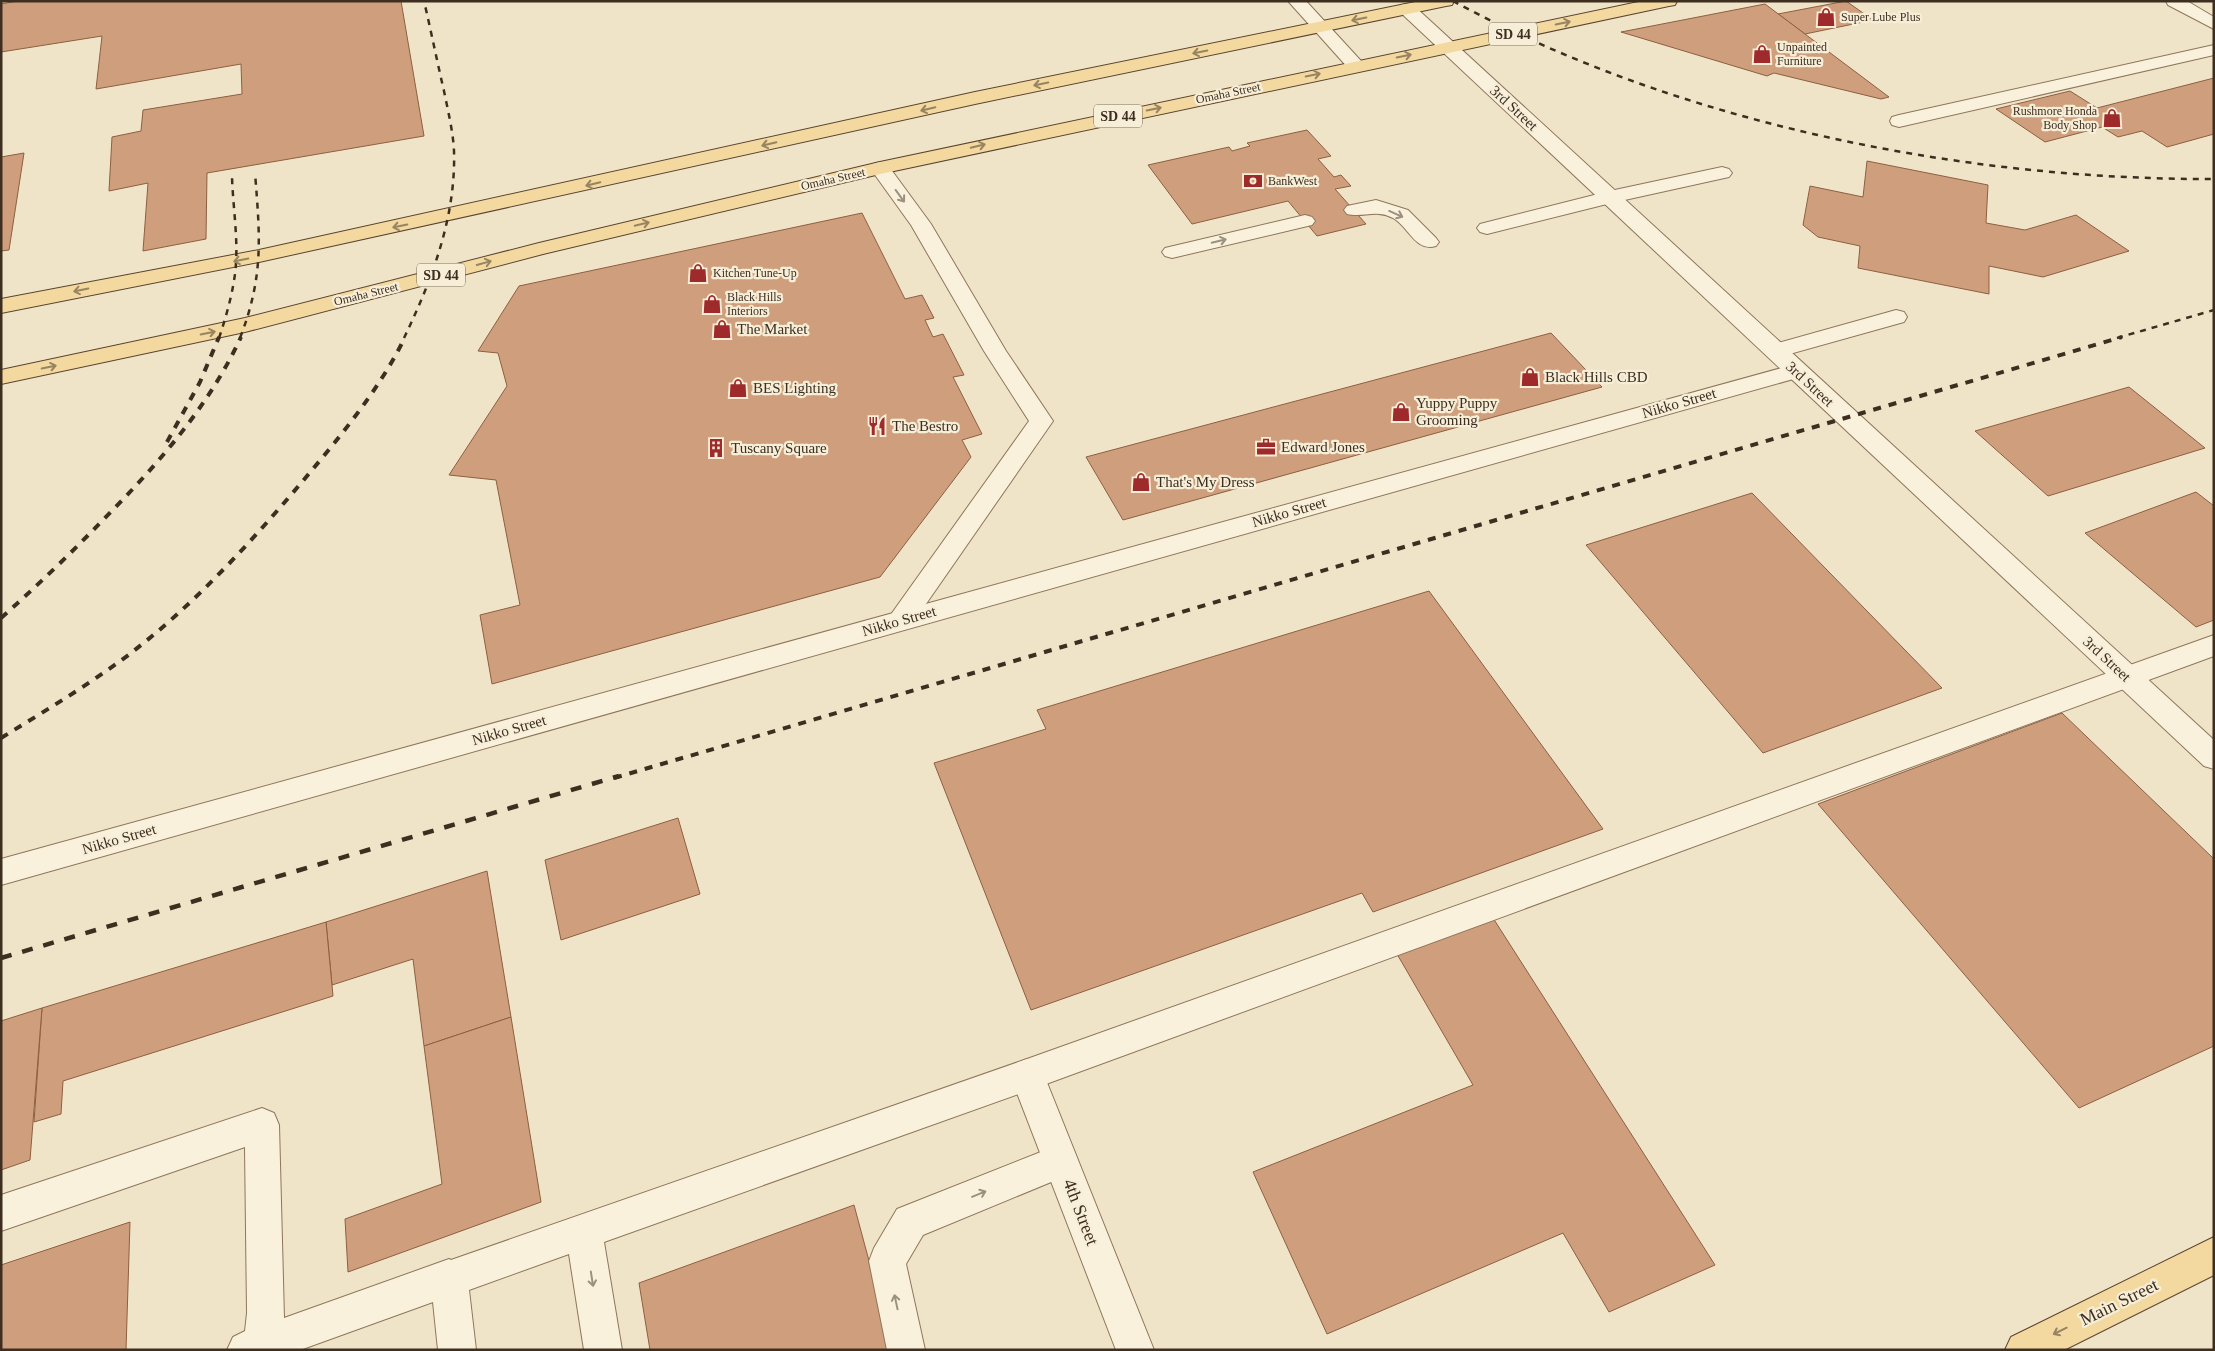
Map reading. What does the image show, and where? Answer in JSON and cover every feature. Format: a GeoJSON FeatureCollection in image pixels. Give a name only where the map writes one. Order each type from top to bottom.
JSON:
{"type":"FeatureCollection","features":[{"type":"Feature","properties":{"kind":"main road"},"geometry":{"type":"LineString","coordinates":[[1,306],[316,244],[975,98],[1446,1]]}},
{"type":"Feature","properties":{"kind":"main road","name":"Omaha Street"},"geometry":{"type":"LineString","coordinates":[[1,377],[237,326],[539,249],[880,168],[1669,1]]}},
{"type":"Feature","properties":{"kind":"main road","name":"Main Street"},"geometry":{"type":"LineString","coordinates":[[2024,1350],[2214,1255]]}},
{"type":"Feature","properties":{"kind":"street"},"geometry":{"type":"LineString","coordinates":[[1296,1],[1356,66]]}},
{"type":"Feature","properties":{"kind":"street"},"geometry":{"type":"LineString","coordinates":[[2174,1],[2214,24]]}},
{"type":"Feature","properties":{"kind":"street","name":"3rd Street"},"geometry":{"type":"LineString","coordinates":[[1407,9],[2214,758]]}},
{"type":"Feature","properties":{"kind":"street"},"geometry":{"type":"LineString","coordinates":[[1899,121],[2214,50]]}},
{"type":"Feature","properties":{"kind":"street"},"geometry":{"type":"LineString","coordinates":[[880,168],[921,224],[995,351],[1041,422],[901,620]]}},
{"type":"Feature","properties":{"kind":"street"},"geometry":{"type":"LineString","coordinates":[[1487,228],[1610,197],[1722,173]]}},
{"type":"Feature","properties":{"kind":"street"},"geometry":{"type":"LineString","coordinates":[[1354,210],[1376,206],[1401,214],[1429,242]]}},
{"type":"Feature","properties":{"kind":"street"},"geometry":{"type":"LineString","coordinates":[[1172,252],[1305,221]]}},
{"type":"Feature","properties":{"kind":"street"},"geometry":{"type":"LineString","coordinates":[[1775,351],[1896,317]]}},
{"type":"Feature","properties":{"kind":"street","name":"Nikko Street"},"geometry":{"type":"LineString","coordinates":[[1,872],[1796,370]]}},
{"type":"Feature","properties":{"kind":"street"},"geometry":{"type":"LineString","coordinates":[[257,1348],[449,1277],[1027,1075],[2214,645]]}},
{"type":"Feature","properties":{"kind":"street","name":"4th Street"},"geometry":{"type":"LineString","coordinates":[[1027,1075],[1135,1350]]}},
{"type":"Feature","properties":{"kind":"street"},"geometry":{"type":"LineString","coordinates":[[1,1213],[262,1124],[266,1313],[257,1348]]}},
{"type":"Feature","properties":{"kind":"street"},"geometry":{"type":"LineString","coordinates":[[906,1350],[887,1261],[910,1222],[1061,1161]]}},
{"type":"Feature","properties":{"kind":"street"},"geometry":{"type":"LineString","coordinates":[[584,1230],[603,1350]]}},
{"type":"Feature","properties":{"kind":"street"},"geometry":{"type":"LineString","coordinates":[[449,1277],[457,1350]]}},
{"type":"Feature","properties":{"kind":"building"},"geometry":{"type":"Polygon","coordinates":[[[18,1],[401,1],[424,136],[207,173],[206,239],[143,251],[148,183],[109,191],[112,137],[141,131],[143,110],[242,94],[241,64],[96,89],[102,36],[1,52],[1,4],[18,1]]]}},
{"type":"Feature","properties":{"kind":"building","name":"Super Lube Plus"},"geometry":{"type":"Polygon","coordinates":[[[1846,1],[1873,20],[1805,34],[1778,14],[1846,1]]]}},
{"type":"Feature","properties":{"kind":"building","name":"Unpainted Furniture"},"geometry":{"type":"Polygon","coordinates":[[[1765,4],[1889,97],[1881,99],[1774,73],[1767,76],[1621,32],[1765,4]]]}},
{"type":"Feature","properties":{"kind":"building","name":"Rushmore Honda Body Shop"},"geometry":{"type":"Polygon","coordinates":[[[2214,78],[2214,134],[2167,147],[2142,131],[2118,137],[2102,127],[2045,142],[1996,109],[2070,91],[2097,108],[2214,78]]]}},
{"type":"Feature","properties":{"kind":"building","name":"BankWest"},"geometry":{"type":"Polygon","coordinates":[[[1307,130],[1331,156],[1318,159],[1334,177],[1341,175],[1351,186],[1335,189],[1366,224],[1317,236],[1288,201],[1192,224],[1148,165],[1229,147],[1232,151],[1250,146],[1247,143],[1307,130]]]}},
{"type":"Feature","properties":{"kind":"building"},"geometry":{"type":"Polygon","coordinates":[[[24,153],[9,250],[1,251],[1,157],[24,153]]]}},
{"type":"Feature","properties":{"kind":"building"},"geometry":{"type":"Polygon","coordinates":[[[1867,161],[1988,185],[1986,223],[2025,230],[2076,215],[2129,251],[2043,277],[1989,266],[1989,294],[1858,268],[1860,246],[1818,237],[1803,225],[1810,186],[1863,197],[1867,161]]]}},
{"type":"Feature","properties":{"kind":"building","name":"Tuscany Square"},"geometry":{"type":"Polygon","coordinates":[[[862,213],[905,299],[922,295],[934,318],[925,320],[933,337],[943,334],[964,375],[953,377],[982,434],[962,440],[971,457],[880,577],[492,684],[480,615],[520,605],[496,480],[449,475],[507,386],[498,353],[478,351],[519,286],[862,213]]]}},
{"type":"Feature","properties":{"kind":"building"},"geometry":{"type":"Polygon","coordinates":[[[1551,333],[1602,387],[1123,520],[1086,457],[1551,333]]]}},
{"type":"Feature","properties":{"kind":"building"},"geometry":{"type":"Polygon","coordinates":[[[2129,387],[2205,448],[2048,496],[1975,431],[2129,387]]]}},
{"type":"Feature","properties":{"kind":"building"},"geometry":{"type":"Polygon","coordinates":[[[2196,492],[2214,506],[2214,620],[2196,627],[2085,533],[2196,492]]]}},
{"type":"Feature","properties":{"kind":"building"},"geometry":{"type":"Polygon","coordinates":[[[1752,493],[1942,688],[1763,753],[1586,545],[1752,493]]]}},
{"type":"Feature","properties":{"kind":"building"},"geometry":{"type":"Polygon","coordinates":[[[1429,591],[1603,829],[1373,912],[1362,893],[1031,1010],[934,763],[1046,729],[1037,710],[1429,591]]]}},
{"type":"Feature","properties":{"kind":"building"},"geometry":{"type":"Polygon","coordinates":[[[2062,713],[2214,859],[2214,1046],[2079,1108],[1818,804],[2062,713]]]}},
{"type":"Feature","properties":{"kind":"building"},"geometry":{"type":"Polygon","coordinates":[[[678,818],[700,894],[561,940],[545,860],[678,818]]]}},
{"type":"Feature","properties":{"kind":"building"},"geometry":{"type":"Polygon","coordinates":[[[487,871],[511,1017],[424,1046],[413,959],[332,985],[326,922],[487,871]]]}},
{"type":"Feature","properties":{"kind":"building"},"geometry":{"type":"Polygon","coordinates":[[[1493,918],[1715,1265],[1609,1312],[1563,1233],[1327,1334],[1253,1172],[1473,1085],[1397,954],[1493,918]]]}},
{"type":"Feature","properties":{"kind":"building"},"geometry":{"type":"Polygon","coordinates":[[[326,922],[333,996],[63,1081],[61,1114],[34,1122],[42,1008],[326,922]]]}},
{"type":"Feature","properties":{"kind":"building"},"geometry":{"type":"Polygon","coordinates":[[[42,1008],[30,1160],[1,1170],[1,1021],[42,1008]]]}},
{"type":"Feature","properties":{"kind":"building"},"geometry":{"type":"Polygon","coordinates":[[[511,1017],[541,1202],[348,1272],[345,1219],[442,1184],[424,1046],[511,1017]]]}},
{"type":"Feature","properties":{"kind":"building"},"geometry":{"type":"Polygon","coordinates":[[[854,1205],[893,1350],[650,1350],[639,1283],[854,1205]]]}},
{"type":"Feature","properties":{"kind":"building"},"geometry":{"type":"Polygon","coordinates":[[[130,1222],[126,1350],[1,1350],[1,1265],[130,1222]]]}},
{"type":"Feature","properties":{"kind":"railway"},"geometry":{"type":"LineString","coordinates":[[404,338],[433,271],[446,224],[454,176],[454,151],[451,128],[424,1]]}},
{"type":"Feature","properties":{"kind":"railway"},"geometry":{"type":"LineString","coordinates":[[1453,1],[1540,44],[1631,80],[1726,111],[1823,136],[1921,155],[2020,169],[2118,177],[2214,179]]}},
{"type":"Feature","properties":{"kind":"railway"},"geometry":{"type":"LineString","coordinates":[[240,338],[248,316],[257,275],[259,237],[255,173]]}},
{"type":"Feature","properties":{"kind":"railway"},"geometry":{"type":"LineString","coordinates":[[219,338],[230,298],[236,262],[232,177]]}},
{"type":"Feature","properties":{"kind":"railway"},"geometry":{"type":"LineString","coordinates":[[2117,338],[2214,310]]}},
{"type":"Feature","properties":{"kind":"railway"},"geometry":{"type":"LineString","coordinates":[[167,442],[200,382],[219,337]]}},
{"type":"Feature","properties":{"kind":"railway"},"geometry":{"type":"LineString","coordinates":[[1,618],[78,546],[142,479],[180,435],[213,388],[241,337]]}},
{"type":"Feature","properties":{"kind":"railway"},"geometry":{"type":"LineString","coordinates":[[1,738],[67,697],[131,653],[179,613],[266,523],[307,476],[373,392],[405,337]]}},
{"type":"Feature","properties":{"kind":"railway"},"geometry":{"type":"LineString","coordinates":[[614,778],[2122,337]]}},
{"type":"Feature","properties":{"kind":"railway"},"geometry":{"type":"LineString","coordinates":[[1,958],[619,776]]}},
{"type":"Feature","properties":{"kind":"place","name":"Super Lube Plus"},"geometry":{"type":"Point","coordinates":[1826,17]}},
{"type":"Feature","properties":{"kind":"place","name":"Unpainted Furniture"},"geometry":{"type":"Point","coordinates":[1762,54]}},
{"type":"Feature","properties":{"kind":"place","name":"Rushmore Honda Body Shop"},"geometry":{"type":"Point","coordinates":[2112,118]}},
{"type":"Feature","properties":{"kind":"place","name":"BankWest"},"geometry":{"type":"Point","coordinates":[1253,181]}},
{"type":"Feature","properties":{"kind":"place","name":"Kitchen Tune-Up"},"geometry":{"type":"Point","coordinates":[698,273]}},
{"type":"Feature","properties":{"kind":"place","name":"Black Hills Interiors"},"geometry":{"type":"Point","coordinates":[712,304]}},
{"type":"Feature","properties":{"kind":"place","name":"The Market"},"geometry":{"type":"Point","coordinates":[722,329]}},
{"type":"Feature","properties":{"kind":"place","name":"Black Hills CBD"},"geometry":{"type":"Point","coordinates":[1530,377]}},
{"type":"Feature","properties":{"kind":"place","name":"BES Lighting"},"geometry":{"type":"Point","coordinates":[738,388]}},
{"type":"Feature","properties":{"kind":"place","name":"Yuppy Puppy Grooming"},"geometry":{"type":"Point","coordinates":[1401,412]}},
{"type":"Feature","properties":{"kind":"place","name":"The Bestro"},"geometry":{"type":"Point","coordinates":[877,426]}},
{"type":"Feature","properties":{"kind":"place","name":"Edward Jones"},"geometry":{"type":"Point","coordinates":[1266,447]}},
{"type":"Feature","properties":{"kind":"place","name":"Tuscany Square"},"geometry":{"type":"Point","coordinates":[716,448]}},
{"type":"Feature","properties":{"kind":"place","name":"That's My Dress"},"geometry":{"type":"Point","coordinates":[1141,482]}}]}
